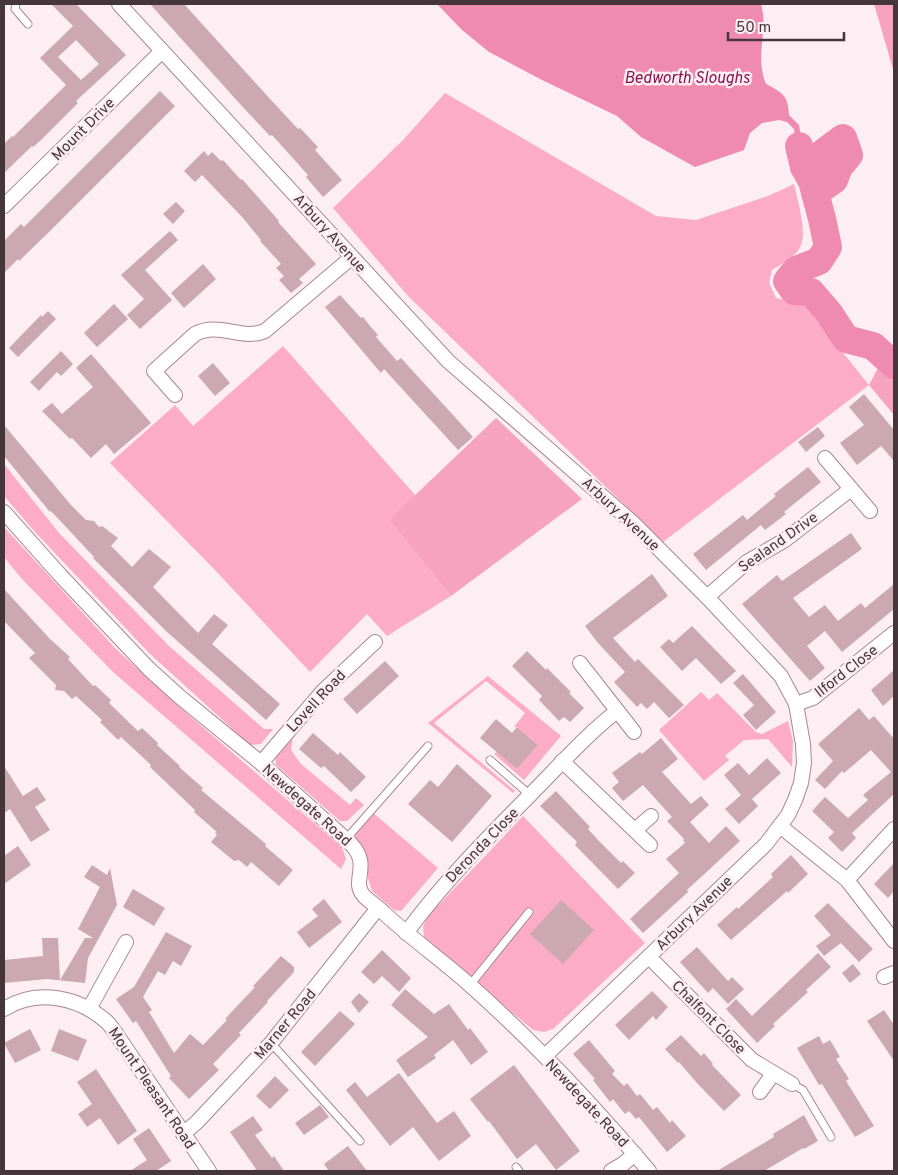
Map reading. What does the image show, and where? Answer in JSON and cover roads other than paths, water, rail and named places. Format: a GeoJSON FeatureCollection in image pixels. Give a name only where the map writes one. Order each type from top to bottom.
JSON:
{"type":"FeatureCollection","features":[{"type":"Feature","properties":{"kind":"street","name":"Arbury Avenue"},"geometry":{"type":"LineString","coordinates":[[119,4],[228,121],[351,258],[448,361],[633,524],[707,597],[781,676],[796,704],[803,744],[804,763],[801,783],[795,800],[780,826],[766,844],[545,1056]]}},
{"type":"Feature","properties":{"kind":"street","name":"Mount Drive"},"geometry":{"type":"LineString","coordinates":[[4,206],[162,51]]}},
{"type":"Feature","properties":{"kind":"street"},"geometry":{"type":"LineString","coordinates":[[175,394],[154,371],[195,334],[203,329],[211,328],[247,335],[265,331],[351,258]]}},
{"type":"Feature","properties":{"kind":"street"},"geometry":{"type":"LineString","coordinates":[[825,458],[870,511]]}},
{"type":"Feature","properties":{"kind":"street","name":"Sealand Drive"},"geometry":{"type":"LineString","coordinates":[[707,597],[747,562],[785,540],[851,489]]}},
{"type":"Feature","properties":{"kind":"street","name":"Newdegate Road"},"geometry":{"type":"LineString","coordinates":[[4,512],[149,669],[180,697],[261,763],[355,848],[360,857],[359,885],[362,893],[406,933],[470,985],[545,1056],[649,1171]]}},
{"type":"Feature","properties":{"kind":"street","name":"Ilford Close"},"geometry":{"type":"LineString","coordinates":[[796,704],[813,698],[894,633]]}},
{"type":"Feature","properties":{"kind":"street","name":"Lovell Road"},"geometry":{"type":"LineString","coordinates":[[261,763],[323,691],[375,642]]}},
{"type":"Feature","properties":{"kind":"street"},"geometry":{"type":"LineString","coordinates":[[580,663],[634,732]]}},
{"type":"Feature","properties":{"kind":"street","name":"Deronda Close"},"geometry":{"type":"LineString","coordinates":[[406,933],[450,877],[586,737],[617,711]]}},
{"type":"Feature","properties":{"kind":"street"},"geometry":{"type":"LineString","coordinates":[[562,761],[650,845]]}},
{"type":"Feature","properties":{"kind":"street"},"geometry":{"type":"LineString","coordinates":[[635,830],[650,816]]}},
{"type":"Feature","properties":{"kind":"street"},"geometry":{"type":"LineString","coordinates":[[780,826],[848,880],[894,941]]}},
{"type":"Feature","properties":{"kind":"street"},"geometry":{"type":"LineString","coordinates":[[848,880],[893,833]]}},
{"type":"Feature","properties":{"kind":"street","name":"Marner Road"},"geometry":{"type":"LineString","coordinates":[[183,1134],[197,1122],[272,1043],[378,908]]}},
{"type":"Feature","properties":{"kind":"street"},"geometry":{"type":"LineString","coordinates":[[89,1009],[126,942]]}},
{"type":"Feature","properties":{"kind":"street","name":"Chalfont Close"},"geometry":{"type":"LineString","coordinates":[[649,957],[752,1060],[792,1084]]}},
{"type":"Feature","properties":{"kind":"street","name":"Mount Pleasant Road"},"geometry":{"type":"LineString","coordinates":[[4,1009],[29,998],[53,997],[70,1000],[89,1009],[108,1024],[209,1171]]}},
{"type":"Feature","properties":{"kind":"street"},"geometry":{"type":"LineString","coordinates":[[760,1092],[773,1074]]}},
{"type":"Feature","properties":{"kind":"street"},"geometry":{"type":"LineString","coordinates":[[611,1171],[623,1164],[634,1154]]}},
{"type":"Feature","properties":{"kind":"lane"},"geometry":{"type":"LineString","coordinates":[[16,4],[15,9],[28,24]]}},
{"type":"Feature","properties":{"kind":"lane"},"geometry":{"type":"LineString","coordinates":[[346,840],[428,746]]}},
{"type":"Feature","properties":{"kind":"lane"},"geometry":{"type":"LineString","coordinates":[[490,760],[530,795]]}},
{"type":"Feature","properties":{"kind":"lane"},"geometry":{"type":"LineString","coordinates":[[470,985],[528,912]]}},
{"type":"Feature","properties":{"kind":"lane"},"geometry":{"type":"LineString","coordinates":[[272,1043],[360,1141]]}},
{"type":"Feature","properties":{"kind":"lane"},"geometry":{"type":"LineString","coordinates":[[792,1084],[803,1090],[831,1137]]}},
{"type":"Feature","properties":{"kind":"water","name":"Bedworth Sloughs"},"geometry":{"type":"Polygon","coordinates":[[[437,4],[761,4],[763,24],[761,63],[766,84],[784,95],[789,115],[799,125],[802,145],[796,148],[794,129],[787,122],[779,120],[762,123],[750,133],[744,150],[695,167],[641,137],[617,116],[489,52],[462,30],[437,4]]]}},
{"type":"Feature","properties":{"kind":"waterway"},"geometry":{"type":"LineString","coordinates":[[804,167],[843,138],[849,155],[839,167],[834,180],[815,193]]}},
{"type":"Feature","properties":{"kind":"waterway"},"geometry":{"type":"LineString","coordinates":[[799,146],[804,167],[812,181],[828,247],[819,261],[796,270],[787,281],[794,291],[811,292],[829,313],[846,339],[873,346],[894,365]]}}]}
